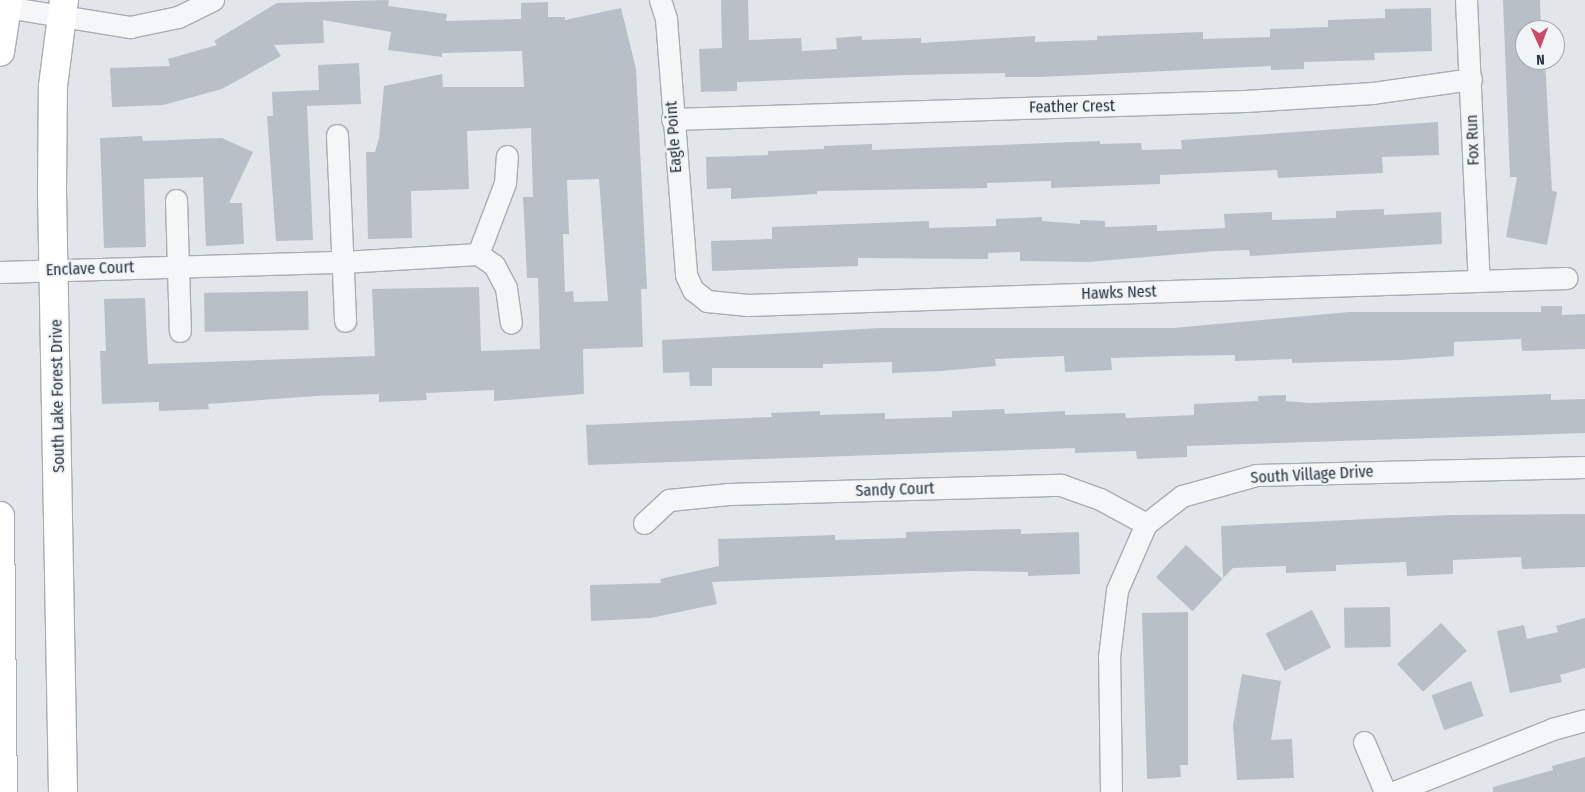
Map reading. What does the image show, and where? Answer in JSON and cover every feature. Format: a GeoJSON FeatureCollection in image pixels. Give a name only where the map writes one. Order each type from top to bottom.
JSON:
{"type":"FeatureCollection","features":[{"type":"Feature","properties":{"kind":"main road"},"geometry":{"type":"LineString","coordinates":[[0,52],[7,4]]}},
{"type":"Feature","properties":{"kind":"main road","name":"South Lake Forest Drive"},"geometry":{"type":"LineString","coordinates":[[62,9],[53,86],[63,792]]}},
{"type":"Feature","properties":{"kind":"main road"},"geometry":{"type":"LineString","coordinates":[[0,516],[3,792]]}},
{"type":"Feature","properties":{"kind":"street"},"geometry":{"type":"LineString","coordinates":[[7,4],[62,9],[130,27],[154,25],[213,0]]}},
{"type":"Feature","properties":{"kind":"street","name":"Eagle Point"},"geometry":{"type":"LineString","coordinates":[[660,0],[666,19],[672,119],[686,275]]}},
{"type":"Feature","properties":{"kind":"street","name":"Fox Run"},"geometry":{"type":"LineString","coordinates":[[1466,0],[1479,280]]}},
{"type":"Feature","properties":{"kind":"street","name":"Feather Crest"},"geometry":{"type":"LineString","coordinates":[[672,119],[1245,102],[1373,93],[1471,79]]}},
{"type":"Feature","properties":{"kind":"street"},"geometry":{"type":"LineString","coordinates":[[337,135],[345,322]]}},
{"type":"Feature","properties":{"kind":"street"},"geometry":{"type":"LineString","coordinates":[[506,156],[505,182],[478,254],[494,265],[506,288],[511,323]]}},
{"type":"Feature","properties":{"kind":"street"},"geometry":{"type":"LineString","coordinates":[[176,200],[180,331]]}},
{"type":"Feature","properties":{"kind":"street","name":"Enclave Court"},"geometry":{"type":"LineString","coordinates":[[0,272],[343,262],[478,254]]}},
{"type":"Feature","properties":{"kind":"street","name":"Hawks Nest"},"geometry":{"type":"LineString","coordinates":[[686,275],[693,290],[706,301],[748,305],[1568,278]]}},
{"type":"Feature","properties":{"kind":"street","name":"South Village Drive"},"geometry":{"type":"LineString","coordinates":[[1111,792],[1109,657],[1117,590],[1146,524],[1182,496],[1256,475],[1585,466]]}},
{"type":"Feature","properties":{"kind":"street","name":"Sandy Court"},"geometry":{"type":"LineString","coordinates":[[644,523],[669,500],[729,494],[1061,485],[1100,499],[1146,524]]}},
{"type":"Feature","properties":{"kind":"street"},"geometry":{"type":"LineString","coordinates":[[1394,792],[1552,729],[1585,720]]}},
{"type":"Feature","properties":{"kind":"street"},"geometry":{"type":"LineString","coordinates":[[1364,742],[1385,792]]}},
{"type":"Feature","properties":{"kind":"building"},"geometry":{"type":"Polygon","coordinates":[[[389,0],[388,6],[447,14],[446,21],[521,19],[521,3],[548,2],[548,17],[565,17],[565,20],[621,8],[636,69],[647,289],[641,289],[643,347],[583,349],[584,394],[494,401],[494,390],[426,393],[427,400],[379,402],[379,394],[316,396],[208,404],[209,409],[159,411],[159,402],[102,404],[100,351],[106,351],[104,299],[145,298],[148,364],[375,356],[372,289],[479,287],[481,351],[540,349],[538,278],[527,278],[523,197],[533,197],[531,128],[467,131],[469,189],[411,191],[412,238],[368,239],[366,152],[375,152],[379,138],[384,86],[442,74],[443,87],[524,87],[522,51],[442,53],[442,57],[388,50],[391,32],[323,20],[324,43],[274,45],[281,56],[222,89],[163,105],[112,107],[110,68],[170,66],[168,59],[217,45],[214,41],[277,3],[389,0]],[[599,179],[567,180],[569,234],[563,234],[565,292],[573,291],[574,302],[608,301],[599,179]]]}},
{"type":"Feature","properties":{"kind":"building"},"geometry":{"type":"Polygon","coordinates":[[[721,0],[748,0],[749,40],[801,38],[802,51],[837,49],[836,38],[862,36],[862,40],[921,38],[921,43],[1035,36],[1035,42],[1097,40],[1097,36],[1203,32],[1203,39],[1270,37],[1270,29],[1328,27],[1328,20],[1385,18],[1385,9],[1431,8],[1432,51],[1374,53],[1375,60],[1304,62],[1304,69],[1271,70],[1271,66],[1041,77],[1005,77],[1005,73],[906,75],[737,82],[737,91],[701,92],[699,49],[722,48],[721,0]]]}},
{"type":"Feature","properties":{"kind":"building"},"geometry":{"type":"Polygon","coordinates":[[[1503,0],[1540,0],[1541,20],[1515,20],[1515,70],[1546,70],[1552,191],[1557,192],[1547,245],[1506,237],[1517,177],[1510,177],[1503,0]]]}},
{"type":"Feature","properties":{"kind":"building"},"geometry":{"type":"Polygon","coordinates":[[[359,63],[361,104],[307,106],[313,240],[276,241],[267,116],[273,116],[272,92],[319,90],[318,65],[359,63]]]}},
{"type":"Feature","properties":{"kind":"building"},"geometry":{"type":"Polygon","coordinates":[[[1438,122],[1439,155],[1382,157],[1383,173],[1278,178],[1277,170],[1160,175],[1160,184],[1051,188],[1051,181],[987,183],[987,188],[817,191],[817,194],[731,199],[731,188],[707,189],[706,157],[768,155],[768,151],[824,149],[824,146],[872,144],[872,150],[1100,141],[1100,144],[1141,143],[1142,150],[1182,149],[1181,140],[1438,122]]]}},
{"type":"Feature","properties":{"kind":"building"},"geometry":{"type":"Polygon","coordinates":[[[142,136],[143,141],[222,138],[253,152],[229,203],[242,203],[244,244],[206,246],[203,177],[144,179],[146,247],[104,248],[100,138],[142,136]]]}},
{"type":"Feature","properties":{"kind":"building"},"geometry":{"type":"Polygon","coordinates":[[[1384,209],[1384,215],[1441,212],[1442,244],[1250,256],[1249,250],[1215,251],[1088,262],[1020,261],[1020,252],[988,253],[988,259],[858,258],[858,266],[712,271],[711,241],[772,239],[772,227],[929,221],[929,228],[996,226],[996,219],[1042,217],[1042,221],[1080,224],[1080,220],[1105,221],[1105,227],[1157,225],[1157,231],[1225,228],[1224,214],[1272,212],[1272,220],[1336,218],[1336,211],[1384,209]]]}},
{"type":"Feature","properties":{"kind":"building"},"geometry":{"type":"Polygon","coordinates":[[[308,291],[309,330],[205,332],[204,293],[308,291]]]}},
{"type":"Feature","properties":{"kind":"building"},"geometry":{"type":"Polygon","coordinates":[[[1541,306],[1562,306],[1562,315],[1585,314],[1585,349],[1522,351],[1521,339],[1454,342],[1454,356],[1401,360],[1292,363],[1292,359],[1235,361],[1235,355],[1111,358],[1112,370],[1065,372],[1064,356],[995,359],[996,366],[892,373],[892,362],[823,364],[823,368],[712,368],[712,386],[690,386],[689,372],[663,373],[662,340],[881,328],[1173,328],[1349,312],[1541,312],[1541,306]]]}},
{"type":"Feature","properties":{"kind":"building"},"geometry":{"type":"Polygon","coordinates":[[[1551,394],[1551,400],[1585,399],[1585,433],[1187,446],[1187,457],[1137,459],[1136,451],[1075,453],[1075,448],[588,465],[586,425],[772,417],[771,413],[820,411],[820,415],[885,413],[885,419],[952,417],[952,411],[1004,409],[1005,414],[1065,411],[1065,415],[1125,413],[1126,418],[1194,415],[1194,404],[1258,401],[1258,396],[1286,395],[1286,401],[1309,403],[1551,394]]]}},
{"type":"Feature","properties":{"kind":"building"},"geometry":{"type":"Polygon","coordinates":[[[1585,514],[1585,567],[1522,569],[1521,557],[1453,560],[1453,574],[1407,576],[1406,562],[1336,565],[1336,571],[1286,573],[1286,566],[1233,568],[1223,578],[1221,526],[1451,515],[1585,514]]]}},
{"type":"Feature","properties":{"kind":"building"},"geometry":{"type":"Polygon","coordinates":[[[1021,529],[1021,534],[1079,532],[1080,574],[1028,576],[1028,572],[970,571],[712,582],[717,604],[651,618],[591,621],[590,585],[661,583],[660,579],[719,566],[718,539],[835,535],[835,540],[906,538],[906,532],[1021,529]]]}},
{"type":"Feature","properties":{"kind":"building"},"geometry":{"type":"Polygon","coordinates":[[[1186,545],[1223,579],[1193,611],[1156,577],[1186,545]]]}},
{"type":"Feature","properties":{"kind":"building"},"geometry":{"type":"Polygon","coordinates":[[[1390,607],[1391,647],[1345,648],[1344,608],[1390,607]]]}},
{"type":"Feature","properties":{"kind":"building"},"geometry":{"type":"Polygon","coordinates":[[[1312,610],[1331,647],[1285,671],[1266,634],[1312,610]]]}},
{"type":"Feature","properties":{"kind":"building"},"geometry":{"type":"Polygon","coordinates":[[[1188,612],[1188,765],[1180,765],[1181,777],[1147,779],[1142,613],[1188,612]]]}},
{"type":"Feature","properties":{"kind":"building"},"geometry":{"type":"Polygon","coordinates":[[[1585,618],[1585,668],[1560,675],[1562,682],[1510,693],[1497,631],[1524,625],[1527,639],[1558,632],[1556,626],[1585,618]]]}},
{"type":"Feature","properties":{"kind":"building"},"geometry":{"type":"Polygon","coordinates":[[[1441,623],[1467,651],[1423,692],[1397,664],[1441,623]]]}},
{"type":"Feature","properties":{"kind":"building"},"geometry":{"type":"Polygon","coordinates":[[[1242,674],[1281,681],[1271,740],[1292,739],[1294,778],[1237,780],[1233,725],[1242,674]]]}},
{"type":"Feature","properties":{"kind":"building"},"geometry":{"type":"Polygon","coordinates":[[[1471,681],[1484,716],[1444,730],[1432,695],[1471,681]]]}},
{"type":"Feature","properties":{"kind":"building"},"geometry":{"type":"Polygon","coordinates":[[[1585,757],[1585,792],[1493,792],[1493,787],[1553,770],[1552,766],[1585,757]]]}}]}
